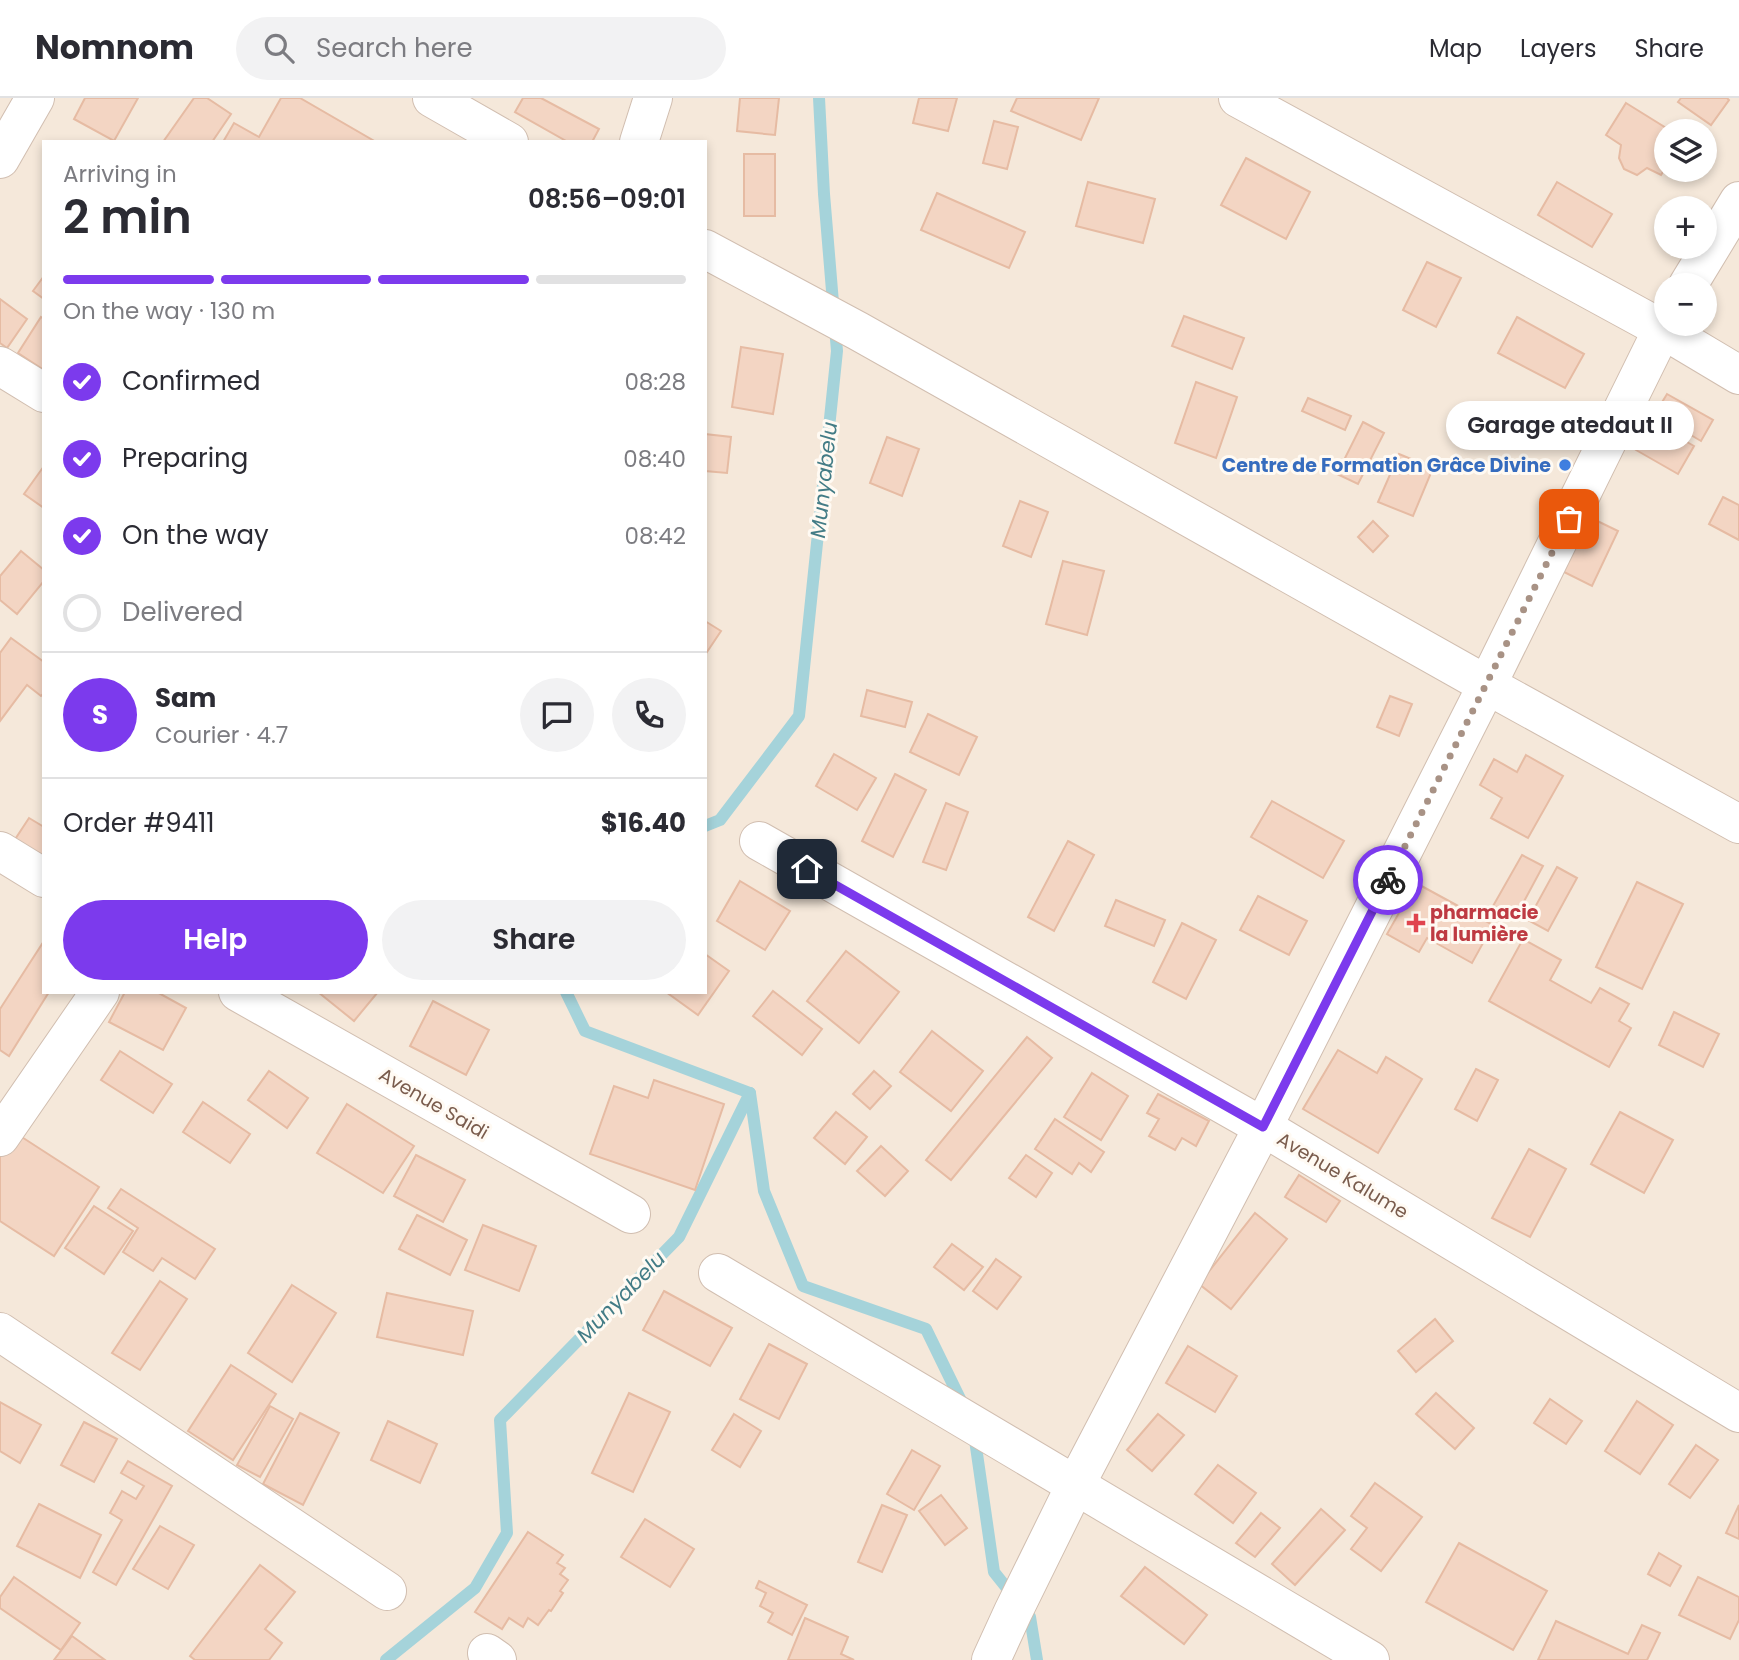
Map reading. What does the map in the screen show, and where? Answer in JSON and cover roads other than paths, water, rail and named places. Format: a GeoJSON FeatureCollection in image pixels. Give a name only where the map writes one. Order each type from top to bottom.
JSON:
{"type":"FeatureCollection","features":[{"type":"Feature","properties":{"kind":"street"},"geometry":{"type":"LineString","coordinates":[[0,159],[35,98]]}},
{"type":"Feature","properties":{"kind":"street"},"geometry":{"type":"LineString","coordinates":[[432,98],[506,140]]}},
{"type":"Feature","properties":{"kind":"street"},"geometry":{"type":"LineString","coordinates":[[640,140],[653,98]]}},
{"type":"Feature","properties":{"kind":"street"},"geometry":{"type":"LineString","coordinates":[[1238,98],[1654,321]]}},
{"type":"Feature","properties":{"kind":"street"},"geometry":{"type":"LineString","coordinates":[[1695,273],[1739,201]]}},
{"type":"Feature","properties":{"kind":"street"},"geometry":{"type":"LineString","coordinates":[[707,250],[818,308],[1739,824]]}},
{"type":"Feature","properties":{"kind":"street"},"geometry":{"type":"LineString","coordinates":[[992,1660],[1076,1484],[1263,1127],[1487,685],[1659,336]]}},
{"type":"Feature","properties":{"kind":"street"},"geometry":{"type":"LineString","coordinates":[[1679,336],[1739,375]]}},
{"type":"Feature","properties":{"kind":"street"},"geometry":{"type":"LineString","coordinates":[[0,366],[42,392]]}},
{"type":"Feature","properties":{"kind":"street","name":"Avenue Kalume"},"geometry":{"type":"LineString","coordinates":[[759,841],[1263,1127],[1739,1413]]}},
{"type":"Feature","properties":{"kind":"street"},"geometry":{"type":"LineString","coordinates":[[0,851],[42,877]]}},
{"type":"Feature","properties":{"kind":"street"},"geometry":{"type":"LineString","coordinates":[[0,1137],[99,994]]}},
{"type":"Feature","properties":{"kind":"street","name":"Avenue Saidi"},"geometry":{"type":"LineString","coordinates":[[242,994],[631,1214]]}},
{"type":"Feature","properties":{"kind":"street"},"geometry":{"type":"LineString","coordinates":[[718,1273],[1370,1660]]}},
{"type":"Feature","properties":{"kind":"street"},"geometry":{"type":"LineString","coordinates":[[0,1332],[387,1591]]}},
{"type":"Feature","properties":{"kind":"waterway","name":"Munyabelu"},"geometry":{"type":"LineString","coordinates":[[707,825],[720,820],[799,716],[837,351],[819,98]]}},
{"type":"Feature","properties":{"kind":"waterway","name":"Munyabelu"},"geometry":{"type":"LineString","coordinates":[[386,1660],[475,1588],[507,1533],[500,1420],[679,1237],[750,1093],[585,1031],[567,994]]}},
{"type":"Feature","properties":{"kind":"waterway"},"geometry":{"type":"LineString","coordinates":[[750,1093],[764,1191],[803,1286],[926,1329],[964,1407]]}},
{"type":"Feature","properties":{"kind":"waterway"},"geometry":{"type":"LineString","coordinates":[[974,1433],[994,1572],[1030,1617],[1037,1660]]}},
{"type":"Feature","properties":{"kind":"place","name":"Centre de Formation Grâce Divine"},"geometry":{"type":"Point","coordinates":[1565,465]}},
{"type":"Feature","properties":{"kind":"place","name":"Garage atedaut II"},"geometry":{"type":"Point","coordinates":[1569,519]}},
{"type":"Feature","properties":{"kind":"place","name":"pharmacie la lumière"},"geometry":{"type":"Point","coordinates":[1416,923]}}]}
